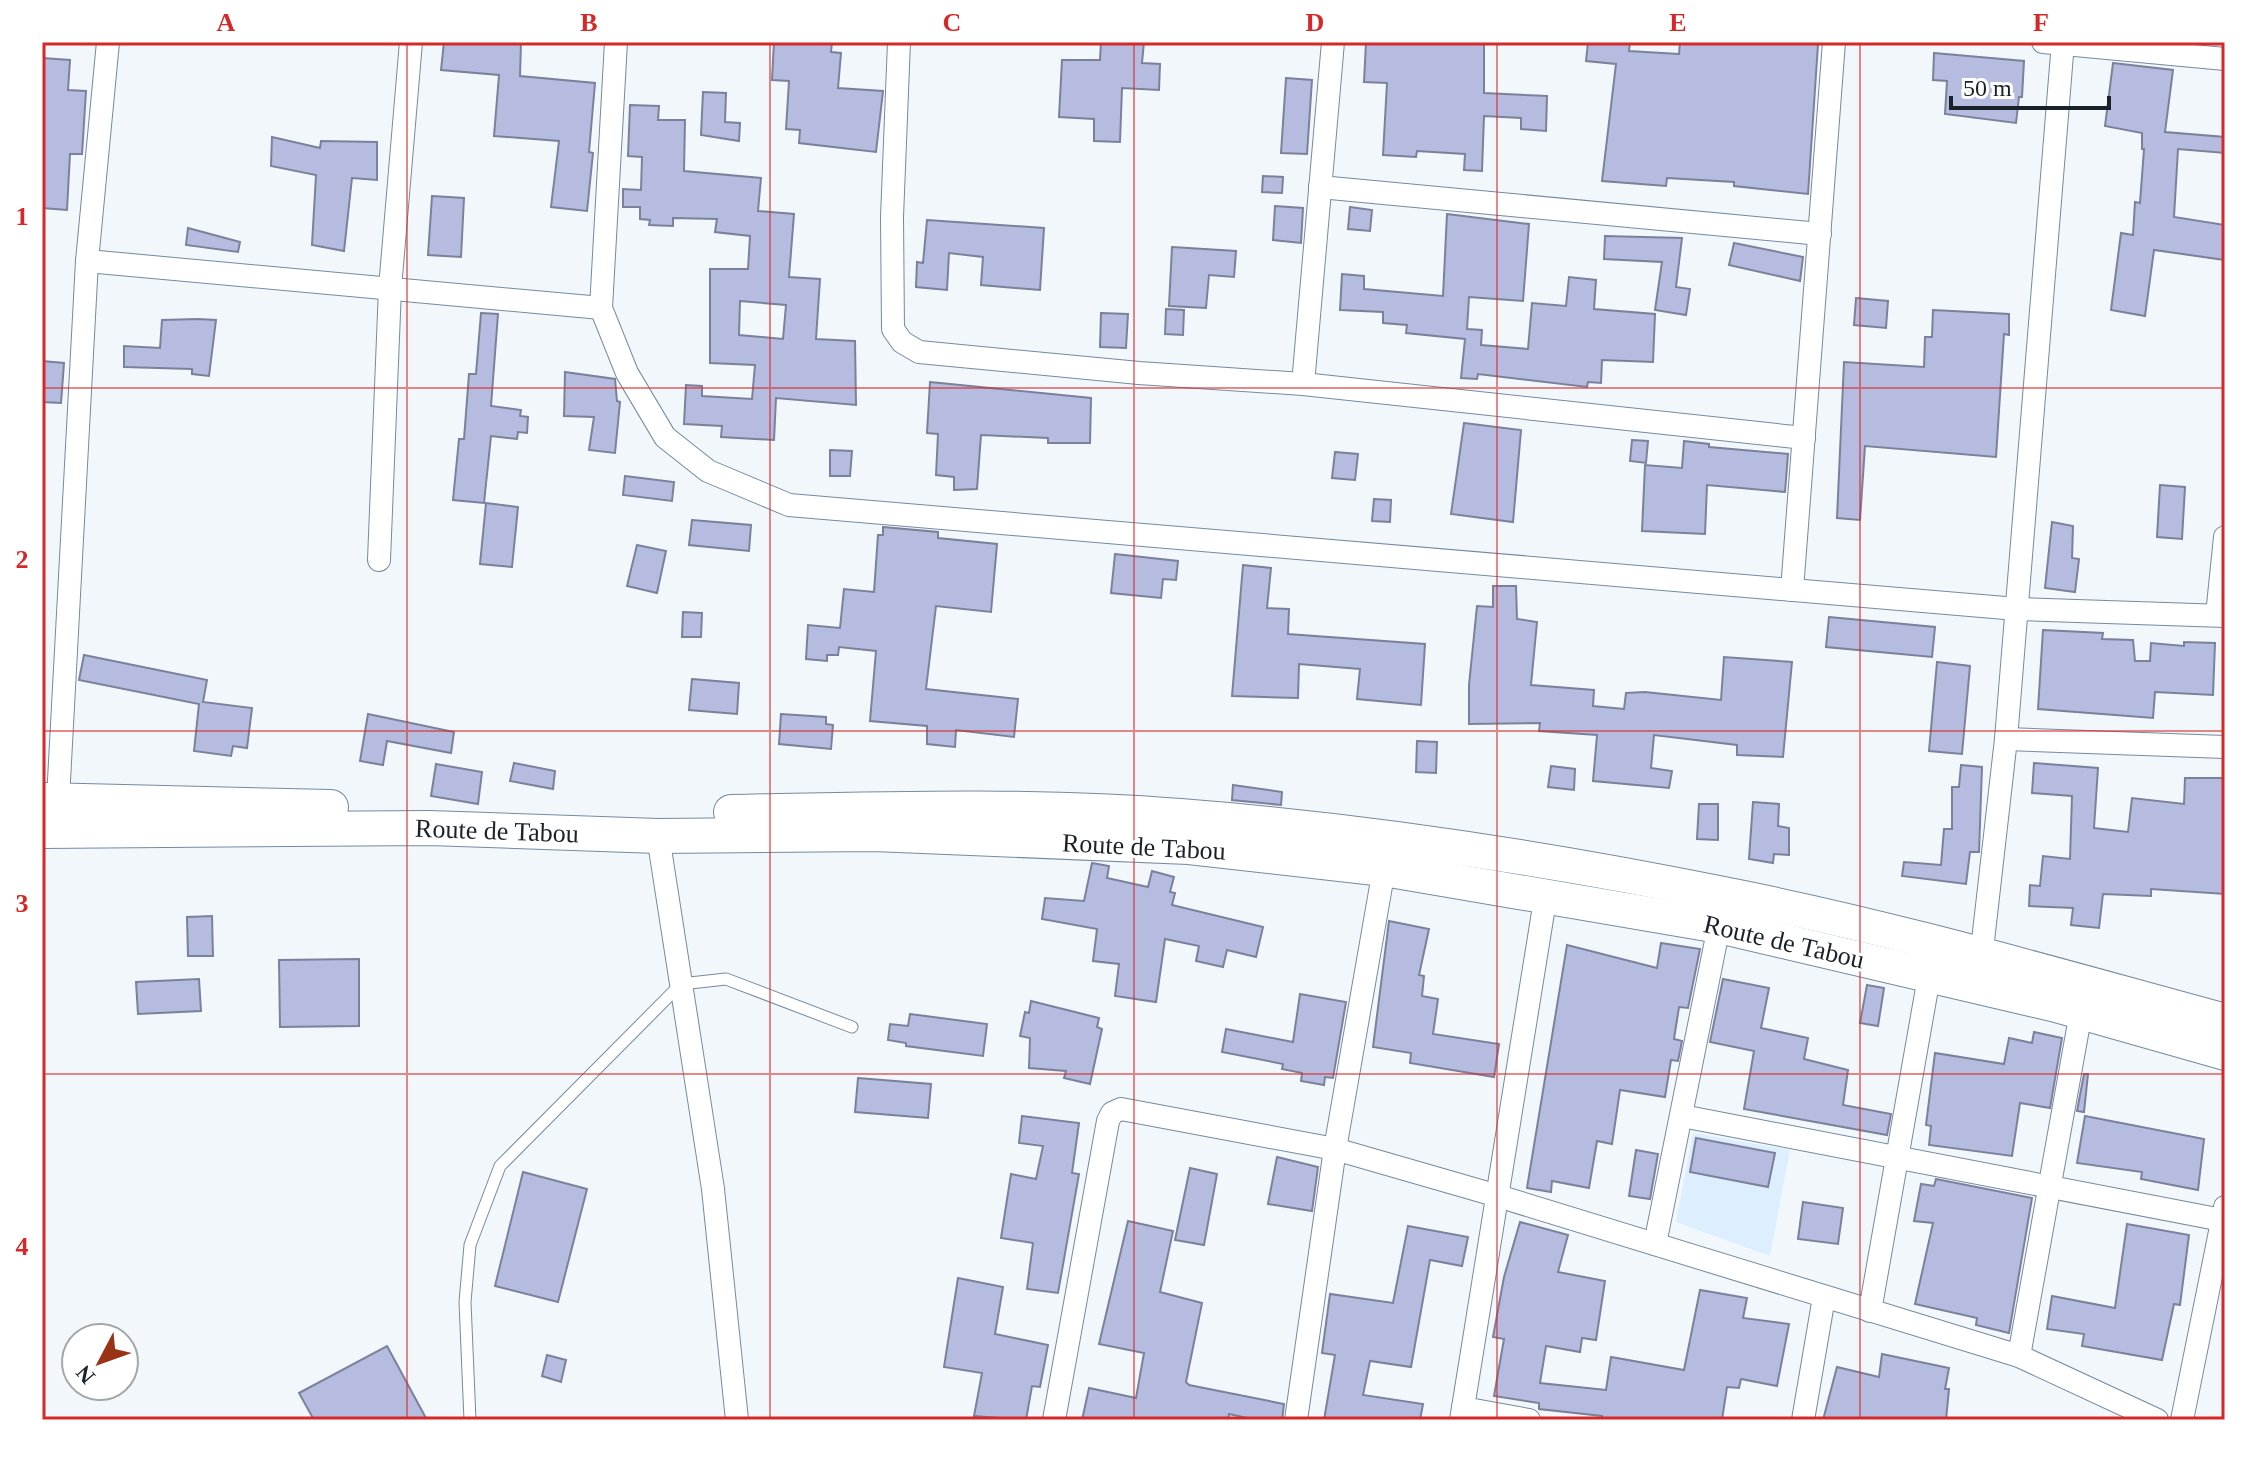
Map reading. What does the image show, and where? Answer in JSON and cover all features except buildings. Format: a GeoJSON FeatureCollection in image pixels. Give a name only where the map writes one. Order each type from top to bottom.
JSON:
{"type":"FeatureCollection","features":[{"type":"Feature","properties":{"kind":"main road","name":"Route de Tabou"},"geometry":{"type":"LineString","coordinates":[[50,800],[644,815],[1077,809],[1183,816],[1381,838],[1724,894],[1979,971],[2081,1012],[2225,1053]]}},
{"type":"Feature","properties":{"kind":"main road","name":"Route de Tabou"},"geometry":{"type":"LineString","coordinates":[[42,831],[429,828],[658,836],[874,834],[1189,847],[1384,869],[1546,894],[1719,926],[1929,977],[1979,971],[2225,1021]]}},
{"type":"Feature","properties":{"kind":"street"},"geometry":{"type":"LineString","coordinates":[[50,800],[87,261],[108,42]]}},
{"type":"Feature","properties":{"kind":"street"},"geometry":{"type":"LineString","coordinates":[[379,560],[390,288],[411,42]]}},
{"type":"Feature","properties":{"kind":"street"},"geometry":{"type":"LineString","coordinates":[[616,42],[601,308],[627,373],[665,437],[708,471],[789,505],[2017,609],[2221,615],[2225,537]]}},
{"type":"Feature","properties":{"kind":"street"},"geometry":{"type":"LineString","coordinates":[[899,42],[892,217],[893,329],[902,342],[919,352],[1139,373],[1303,384],[1804,438]]}},
{"type":"Feature","properties":{"kind":"street"},"geometry":{"type":"LineString","coordinates":[[1303,384],[1333,42]]}},
{"type":"Feature","properties":{"kind":"street"},"geometry":{"type":"LineString","coordinates":[[1792,590],[1834,42]]}},
{"type":"Feature","properties":{"kind":"street"},"geometry":{"type":"LineString","coordinates":[[1979,971],[2006,739],[2017,609],[2056,43],[2225,59]]}},
{"type":"Feature","properties":{"kind":"street"},"geometry":{"type":"LineString","coordinates":[[1320,187],[1820,234]]}},
{"type":"Feature","properties":{"kind":"street"},"geometry":{"type":"LineString","coordinates":[[87,261],[601,308]]}},
{"type":"Feature","properties":{"kind":"street"},"geometry":{"type":"LineString","coordinates":[[2006,739],[2225,747]]}},
{"type":"Feature","properties":{"kind":"street"},"geometry":{"type":"LineString","coordinates":[[658,836],[713,1189],[737,1420]]}},
{"type":"Feature","properties":{"kind":"street"},"geometry":{"type":"LineString","coordinates":[[1296,1420],[1335,1149],[1384,869]]}},
{"type":"Feature","properties":{"kind":"street"},"geometry":{"type":"LineString","coordinates":[[1529,1420],[1462,1414],[1546,894]]}},
{"type":"Feature","properties":{"kind":"street"},"geometry":{"type":"LineString","coordinates":[[1655,1244],[1719,926]]}},
{"type":"Feature","properties":{"kind":"street"},"geometry":{"type":"LineString","coordinates":[[1870,1311],[1895,1155],[1929,977]]}},
{"type":"Feature","properties":{"kind":"street"},"geometry":{"type":"LineString","coordinates":[[2019,1356],[2081,1012]]}},
{"type":"Feature","properties":{"kind":"street"},"geometry":{"type":"LineString","coordinates":[[1054,1420],[1112,1113],[1121,1109],[1335,1149],[1498,1196],[2019,1356],[2157,1420]]}},
{"type":"Feature","properties":{"kind":"street"},"geometry":{"type":"LineString","coordinates":[[1682,1116],[2049,1185],[2224,1213],[2182,1420]]}},
{"type":"Feature","properties":{"kind":"street"},"geometry":{"type":"LineString","coordinates":[[1803,1420],[1824,1297]]}},
{"type":"Feature","properties":{"kind":"lane"},"geometry":{"type":"LineString","coordinates":[[470,1420],[466,1390],[465,1302],[470,1245],[500,1166],[681,984],[726,979],[852,1027]]}},
{"type":"Feature","properties":{"kind":"shaded area"},"geometry":{"type":"Polygon","coordinates":[[[1693,1133],[1790,1150],[1770,1256],[1676,1222],[1693,1133]]]}}]}
